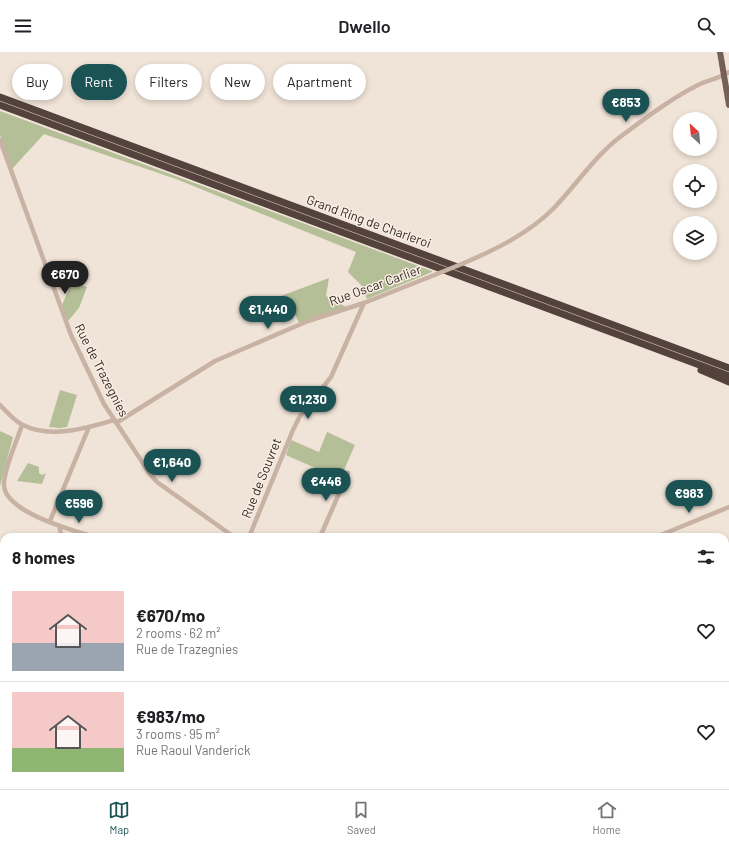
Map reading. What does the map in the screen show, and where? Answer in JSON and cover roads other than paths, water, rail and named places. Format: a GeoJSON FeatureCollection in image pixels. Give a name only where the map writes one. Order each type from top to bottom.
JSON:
{"type":"FeatureCollection","features":[{"type":"Feature","properties":{"kind":"highway","name":"Grand Ring de Charleroi"},"geometry":{"type":"LineString","coordinates":[[0,97],[729,368]]}},
{"type":"Feature","properties":{"kind":"highway","name":"Grand Ring de Charleroi"},"geometry":{"type":"LineString","coordinates":[[0,105],[729,376]]}},
{"type":"Feature","properties":{"kind":"highway"},"geometry":{"type":"LineString","coordinates":[[679,357],[686,364],[729,382]]}},
{"type":"Feature","properties":{"kind":"main road"},"geometry":{"type":"LineString","coordinates":[[720,52],[726,74],[729,105]]}},
{"type":"Feature","properties":{"kind":"street","name":"Rue Oscar Carlier"},"geometry":{"type":"LineString","coordinates":[[22,425],[40,430],[59,432],[115,422],[215,361],[308,321],[364,303],[496,250],[535,225],[554,207],[593,161],[620,138],[703,81],[726,74]]}},
{"type":"Feature","properties":{"kind":"street","name":"Rue de Trazegnies"},"geometry":{"type":"LineString","coordinates":[[0,140],[71,334],[99,394],[115,422],[157,482],[228,533]]}},
{"type":"Feature","properties":{"kind":"street","name":"Rue de Souvret"},"geometry":{"type":"LineString","coordinates":[[251,533],[293,430],[300,416],[331,377],[364,303]]}},
{"type":"Feature","properties":{"kind":"street"},"geometry":{"type":"LineString","coordinates":[[0,404],[22,425],[4,485],[8,497],[17,506],[59,526],[82,533]]}},
{"type":"Feature","properties":{"kind":"street"},"geometry":{"type":"LineString","coordinates":[[50,521],[89,427]]}},
{"type":"Feature","properties":{"kind":"street"},"geometry":{"type":"LineString","coordinates":[[322,533],[348,473]]}},
{"type":"Feature","properties":{"kind":"street"},"geometry":{"type":"LineString","coordinates":[[666,533],[729,507]]}},
{"type":"Feature","properties":{"kind":"street"},"geometry":{"type":"LineString","coordinates":[[59,526],[61,533]]}}]}
